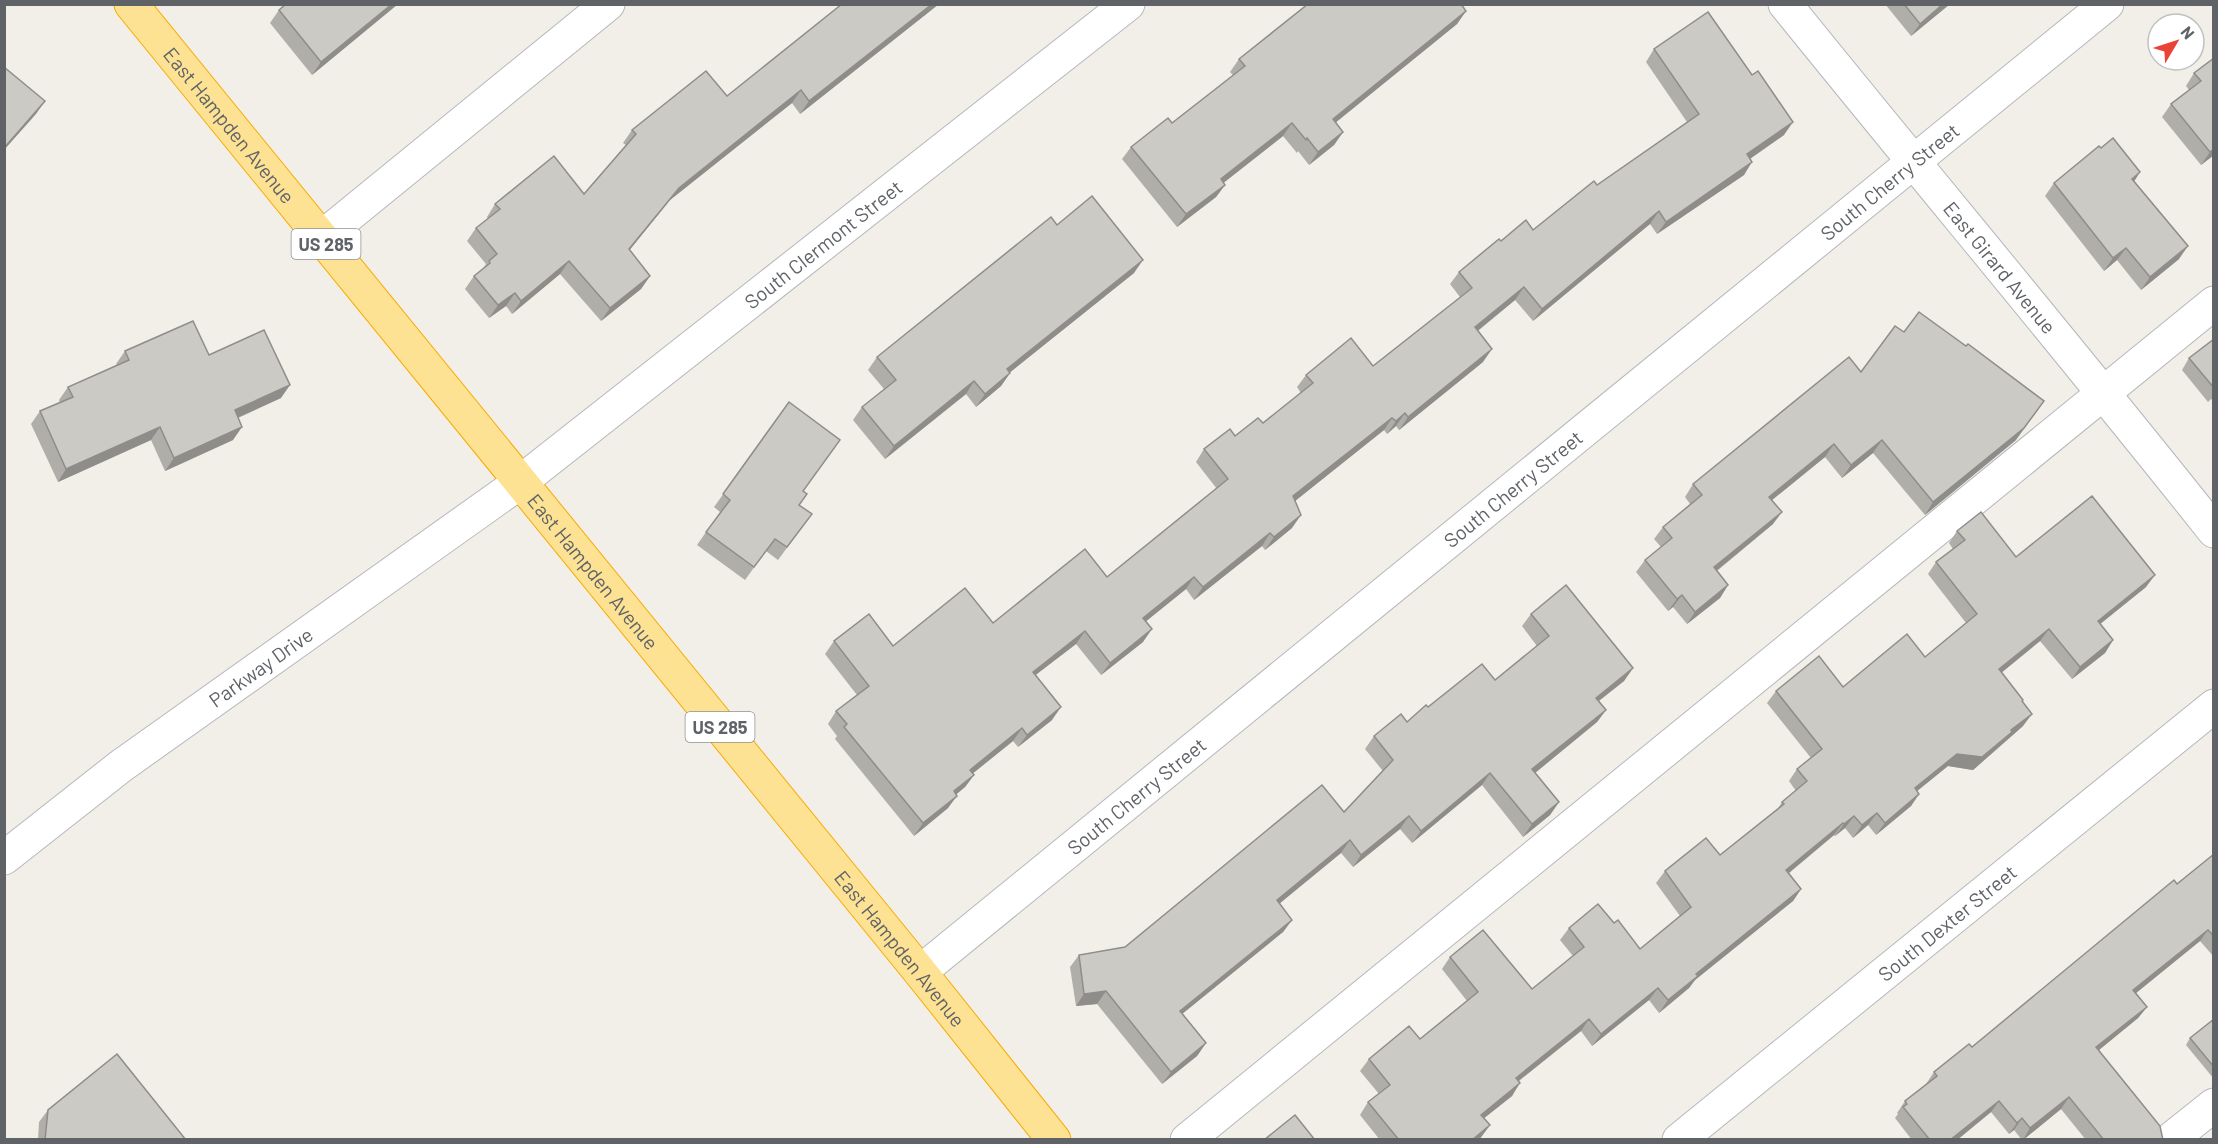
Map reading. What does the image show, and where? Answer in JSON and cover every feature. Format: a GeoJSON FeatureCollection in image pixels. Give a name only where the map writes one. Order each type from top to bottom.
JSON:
{"type":"FeatureCollection","features":[{"type":"Feature","properties":{"kind":"highway","name":"East Hampden Avenue"},"geometry":{"type":"LineString","coordinates":[[131,4],[519,483],[920,972],[1054,1140]]}},
{"type":"Feature","properties":{"kind":"street"},"geometry":{"type":"LineString","coordinates":[[321,238],[608,4]]}},
{"type":"Feature","properties":{"kind":"street","name":"South Clermont Street"},"geometry":{"type":"LineString","coordinates":[[519,483],[1128,4]]}},
{"type":"Feature","properties":{"kind":"street","name":"East Girard Avenue"},"geometry":{"type":"LineString","coordinates":[[1785,4],[1912,162],[2103,391],[2214,531]]}},
{"type":"Feature","properties":{"kind":"street","name":"South Cherry Street"},"geometry":{"type":"LineString","coordinates":[[920,972],[2107,4]]}},
{"type":"Feature","properties":{"kind":"street"},"geometry":{"type":"LineString","coordinates":[[1186,1140],[2103,391],[2214,303]]}},
{"type":"Feature","properties":{"kind":"street","name":"Parkway Drive"},"geometry":{"type":"LineString","coordinates":[[4,858],[131,760],[519,483]]}},
{"type":"Feature","properties":{"kind":"street","name":"South Dexter Street"},"geometry":{"type":"LineString","coordinates":[[1679,1140],[2214,706]]}},
{"type":"Feature","properties":{"kind":"street"},"geometry":{"type":"LineString","coordinates":[[2170,1140],[2214,1105]]}},
{"type":"Feature","properties":{"kind":"building"},"geometry":{"type":"Polygon","coordinates":[[[286,4],[392,4],[321,62],[279,10],[286,4]]]}},
{"type":"Feature","properties":{"kind":"building"},"geometry":{"type":"Polygon","coordinates":[[[842,4],[932,4],[809,101],[801,90],[679,188],[629,249],[650,276],[610,308],[569,261],[521,301],[515,293],[498,305],[474,276],[497,254],[476,228],[500,209],[495,204],[554,156],[584,194],[636,134],[632,130],[706,71],[727,96],[842,4]]]}},
{"type":"Feature","properties":{"kind":"building"},"geometry":{"type":"Polygon","coordinates":[[[1308,4],[1461,4],[1466,11],[1333,119],[1343,132],[1318,152],[1292,123],[1221,179],[1225,185],[1186,214],[1131,147],[1168,118],[1172,123],[1245,66],[1239,59],[1308,4]]]}},
{"type":"Feature","properties":{"kind":"building"},"geometry":{"type":"Polygon","coordinates":[[[1904,4],[1943,4],[1920,24],[1904,4]]]}},
{"type":"Feature","properties":{"kind":"building"},"geometry":{"type":"Polygon","coordinates":[[[1708,12],[1752,75],[1758,71],[1793,122],[1747,154],[1752,162],[1666,222],[1659,211],[1542,309],[1524,287],[1475,327],[1492,349],[1408,417],[1405,413],[1396,421],[1392,418],[1293,496],[1301,515],[1274,537],[1270,533],[1203,587],[1194,577],[1143,618],[1152,629],[1110,663],[1085,631],[1033,672],[1061,707],[1027,735],[1022,728],[970,770],[974,775],[954,791],[957,796],[923,823],[844,727],[847,724],[836,711],[869,686],[834,641],[869,614],[893,646],[965,588],[993,623],[1085,549],[1107,577],[1228,479],[1204,449],[1230,429],[1235,436],[1258,418],[1263,423],[1313,383],[1306,375],[1351,338],[1373,366],[1472,288],[1459,272],[1499,239],[1501,241],[1526,220],[1533,230],[1594,181],[1597,185],[1699,114],[1654,49],[1708,12]]]}},
{"type":"Feature","properties":{"kind":"building"},"geometry":{"type":"Polygon","coordinates":[[[2214,58],[2214,149],[2210,152],[2171,104],[2201,81],[2194,73],[2206,72],[2206,64],[2214,58]]]}},
{"type":"Feature","properties":{"kind":"building"},"geometry":{"type":"Polygon","coordinates":[[[4,67],[45,101],[4,148],[4,67]]]}},
{"type":"Feature","properties":{"kind":"building"},"geometry":{"type":"Polygon","coordinates":[[[2113,138],[2140,172],[2132,179],[2188,246],[2150,277],[2126,248],[2113,258],[2054,183],[2099,146],[2101,148],[2113,138]]]}},
{"type":"Feature","properties":{"kind":"building"},"geometry":{"type":"Polygon","coordinates":[[[1092,196],[1143,260],[1007,369],[1010,373],[985,394],[974,381],[894,446],[862,407],[896,380],[877,357],[1051,217],[1057,225],[1092,196]]]}},
{"type":"Feature","properties":{"kind":"building"},"geometry":{"type":"Polygon","coordinates":[[[1919,312],[1966,346],[1968,344],[2044,401],[2024,428],[1933,502],[1882,440],[1851,465],[1834,444],[1769,497],[1782,512],[1714,567],[1728,585],[1695,612],[1682,595],[1677,599],[1645,560],[1672,538],[1663,527],[1702,495],[1693,484],[1849,357],[1861,372],[1895,326],[1904,332],[1919,312]]]}},
{"type":"Feature","properties":{"kind":"building"},"geometry":{"type":"Polygon","coordinates":[[[193,321],[209,355],[264,330],[290,385],[235,410],[242,427],[174,458],[160,427],[66,469],[40,411],[73,397],[68,387],[129,360],[125,351],[193,321]]]}},
{"type":"Feature","properties":{"kind":"building"},"geometry":{"type":"Polygon","coordinates":[[[2214,339],[2214,388],[2189,358],[2214,339]]]}},
{"type":"Feature","properties":{"kind":"building"},"geometry":{"type":"Polygon","coordinates":[[[789,402],[840,440],[803,491],[807,494],[799,505],[812,514],[787,547],[775,539],[754,567],[706,532],[730,500],[723,494],[789,402]]]}},
{"type":"Feature","properties":{"kind":"building"},"geometry":{"type":"Polygon","coordinates":[[[2092,496],[2155,575],[2098,621],[2113,640],[2080,667],[2049,629],[1999,669],[2032,714],[1982,757],[1957,754],[1915,788],[1919,794],[1885,823],[1877,813],[1862,825],[1854,816],[1843,823],[1786,870],[1801,889],[1696,974],[1698,976],[1668,1000],[1658,988],[1601,1034],[1589,1019],[1516,1078],[1520,1083],[1481,1115],[1490,1125],[1472,1140],[1399,1140],[1368,1102],[1390,1085],[1369,1059],[1409,1026],[1420,1039],[1478,992],[1450,957],[1483,930],[1532,989],[1584,947],[1569,928],[1598,904],[1614,923],[1618,920],[1640,949],[1691,907],[1665,871],[1706,838],[1720,855],[1784,804],[1782,802],[1807,781],[1797,769],[1822,749],[1776,691],[1819,656],[1843,687],[1907,634],[1925,657],[1977,614],[1936,562],[1965,540],[1957,531],[1981,512],[2016,557],[2092,496]]]}},
{"type":"Feature","properties":{"kind":"building"},"geometry":{"type":"Polygon","coordinates":[[[1566,585],[1633,668],[1596,698],[1606,710],[1532,769],[1559,802],[1532,824],[1490,773],[1421,831],[1409,816],[1361,855],[1350,840],[1277,900],[1292,920],[1180,1011],[1206,1043],[1171,1072],[1106,991],[1084,994],[1079,955],[1125,947],[1322,785],[1344,812],[1393,760],[1374,736],[1401,714],[1407,722],[1426,705],[1428,707],[1482,664],[1495,680],[1549,636],[1531,614],[1566,585]]]}},
{"type":"Feature","properties":{"kind":"building"},"geometry":{"type":"Polygon","coordinates":[[[2214,854],[2214,936],[2208,930],[2133,990],[2147,1007],[2096,1047],[2160,1126],[2163,1140],[2104,1140],[2069,1097],[2030,1128],[2022,1118],[2017,1123],[1999,1101],[1950,1140],[1930,1140],[1903,1107],[1907,1104],[1905,1101],[1937,1076],[1934,1072],[1969,1044],[1972,1047],[2174,880],[2177,884],[2214,854]]]}},
{"type":"Feature","properties":{"kind":"building"},"geometry":{"type":"Polygon","coordinates":[[[2214,1019],[2214,1067],[2190,1038],[2214,1019]]]}},
{"type":"Feature","properties":{"kind":"building"},"geometry":{"type":"Polygon","coordinates":[[[117,1054],[186,1140],[45,1140],[48,1110],[117,1054]]]}},
{"type":"Feature","properties":{"kind":"building"},"geometry":{"type":"Polygon","coordinates":[[[1295,1115],[1315,1140],[1264,1140],[1295,1115]]]}}]}
